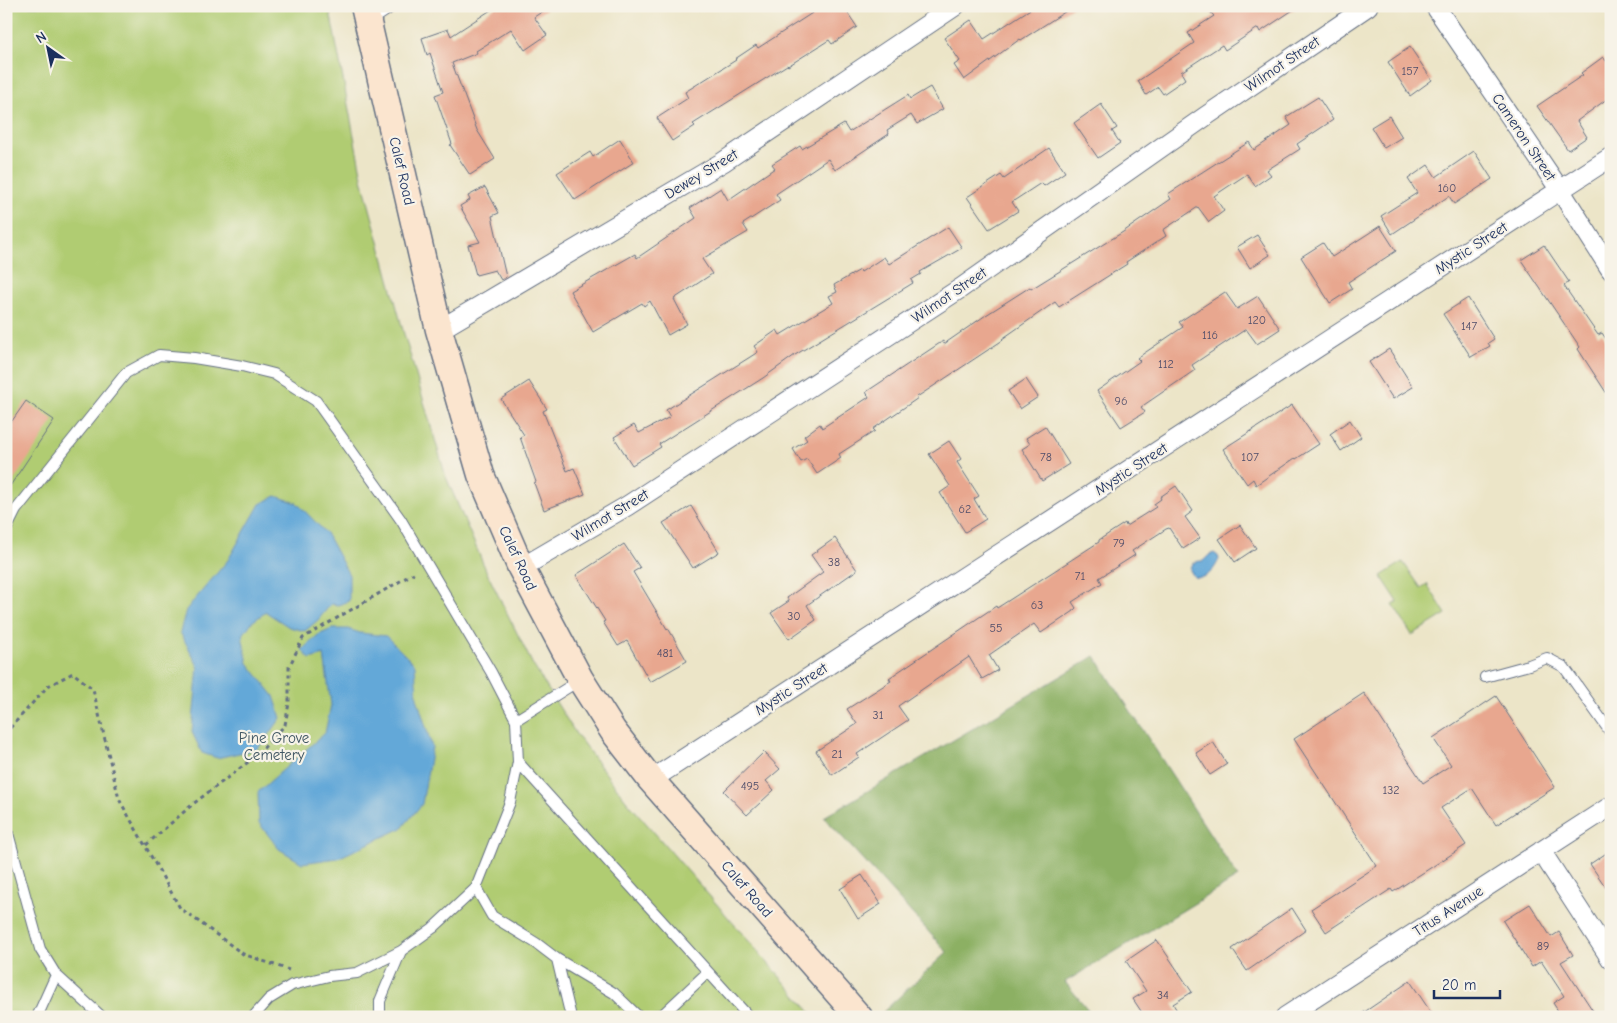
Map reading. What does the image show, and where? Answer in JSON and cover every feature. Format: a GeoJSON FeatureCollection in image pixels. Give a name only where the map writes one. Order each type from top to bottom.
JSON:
{"type":"FeatureCollection","features":[{"type":"Feature","properties":{"kind":"main road","name":"Calef Road"},"geometry":{"type":"LineString","coordinates":[[372,10],[439,330],[481,476],[521,568],[580,679],[613,731],[651,780],[859,1017]]}},
{"type":"Feature","properties":{"kind":"street","name":"Dewey Street"},"geometry":{"type":"LineString","coordinates":[[439,330],[723,162],[955,6]]}},
{"type":"Feature","properties":{"kind":"street","name":"Wilmot Street"},"geometry":{"type":"LineString","coordinates":[[521,568],[627,506],[961,288],[1206,116],[1368,6]]}},
{"type":"Feature","properties":{"kind":"street","name":"Cameron Street"},"geometry":{"type":"LineString","coordinates":[[1435,6],[1560,190],[1611,270]]}},
{"type":"Feature","properties":{"kind":"street","name":"Mystic Street"},"geometry":{"type":"LineString","coordinates":[[651,780],[1611,157]]}},
{"type":"Feature","properties":{"kind":"street","name":"Titus Avenue"},"geometry":{"type":"LineString","coordinates":[[1285,1017],[1611,806]]}},
{"type":"Feature","properties":{"kind":"street"},"geometry":{"type":"LineString","coordinates":[[1541,851],[1611,959]]}},
{"type":"Feature","properties":{"kind":"lane"},"geometry":{"type":"LineString","coordinates":[[6,530],[16,510],[126,373],[159,354],[242,366],[274,374],[316,401],[402,520],[491,672],[516,720],[518,762],[510,802],[476,888],[433,928],[400,950],[357,973],[315,979],[292,985],[269,999],[253,1017]]}},
{"type":"Feature","properties":{"kind":"lane"},"geometry":{"type":"LineString","coordinates":[[1485,677],[1547,658],[1564,667],[1611,734]]}},
{"type":"Feature","properties":{"kind":"lane"},"geometry":{"type":"LineString","coordinates":[[516,720],[580,679]]}},
{"type":"Feature","properties":{"kind":"lane"},"geometry":{"type":"LineString","coordinates":[[518,762],[750,1017]]}},
{"type":"Feature","properties":{"kind":"lane"},"geometry":{"type":"LineString","coordinates":[[6,826],[40,949],[56,975],[102,1017]]}},
{"type":"Feature","properties":{"kind":"lane"},"geometry":{"type":"LineString","coordinates":[[476,888],[492,916],[536,943],[557,959],[614,993],[639,1017]]}},
{"type":"Feature","properties":{"kind":"lane"},"geometry":{"type":"LineString","coordinates":[[380,1017],[380,1000],[400,950]]}},
{"type":"Feature","properties":{"kind":"lane"},"geometry":{"type":"LineString","coordinates":[[557,959],[571,1017]]}},
{"type":"Feature","properties":{"kind":"lane"},"geometry":{"type":"LineString","coordinates":[[660,1017],[708,972]]}},
{"type":"Feature","properties":{"kind":"lane"},"geometry":{"type":"LineString","coordinates":[[37,1017],[56,975]]}},
{"type":"Feature","properties":{"kind":"path"},"geometry":{"type":"LineString","coordinates":[[146,846],[193,804],[256,756],[274,739],[285,725],[289,703],[289,667],[303,638],[428,565]]}},
{"type":"Feature","properties":{"kind":"path"},"geometry":{"type":"LineString","coordinates":[[6,735],[10,728],[48,686],[73,673],[93,689],[119,799],[180,908],[243,954],[315,979]]}},
{"type":"Feature","properties":{"kind":"green space","name":"Pine Grove Cemetery"},"geometry":{"type":"Polygon","coordinates":[[[6,6],[329,6],[363,183],[404,334],[446,477],[488,575],[533,665],[576,734],[625,799],[815,1017],[6,1017],[6,6]]]}},
{"type":"Feature","properties":{"kind":"green space"},"geometry":{"type":"Polygon","coordinates":[[[1403,562],[1421,588],[1427,584],[1446,614],[1412,635],[1393,605],[1398,602],[1381,576],[1403,562]]]}},
{"type":"Feature","properties":{"kind":"green space"},"geometry":{"type":"Polygon","coordinates":[[[1095,656],[1238,877],[1065,982],[1094,1017],[888,1017],[883,1012],[947,952],[824,817],[1095,656]]]}},
{"type":"Feature","properties":{"kind":"water"},"geometry":{"type":"Polygon","coordinates":[[[276,496],[297,503],[326,533],[349,575],[349,601],[338,605],[331,604],[318,620],[305,631],[289,627],[266,612],[252,622],[242,636],[248,663],[274,696],[281,718],[257,749],[217,758],[202,753],[192,732],[198,666],[180,632],[186,610],[228,560],[260,504],[276,496]]]}},
{"type":"Feature","properties":{"kind":"water"},"geometry":{"type":"Polygon","coordinates":[[[1214,553],[1219,559],[1213,570],[1203,577],[1194,577],[1190,570],[1191,565],[1203,561],[1214,553]]]}},
{"type":"Feature","properties":{"kind":"water"},"geometry":{"type":"Polygon","coordinates":[[[332,629],[348,629],[360,633],[386,636],[415,665],[417,698],[432,747],[422,804],[402,828],[338,858],[302,863],[279,849],[259,823],[258,792],[325,733],[331,705],[324,655],[310,659],[302,650],[318,635],[332,629]]]}},
{"type":"Feature","properties":{"kind":"building"},"geometry":{"type":"Polygon","coordinates":[[[497,6],[551,6],[534,17],[547,35],[525,50],[511,29],[476,51],[477,53],[452,63],[477,130],[495,159],[470,175],[450,145],[452,144],[435,95],[443,92],[430,53],[427,55],[422,38],[448,29],[451,36],[497,6]]]}},
{"type":"Feature","properties":{"kind":"building"},"geometry":{"type":"Polygon","coordinates":[[[823,6],[843,6],[857,27],[832,44],[829,40],[787,65],[693,124],[695,126],[672,141],[657,118],[688,98],[685,92],[756,45],[758,48],[823,6]]]}},
{"type":"Feature","properties":{"kind":"building"},"geometry":{"type":"Polygon","coordinates":[[[1035,6],[1074,6],[1020,39],[964,80],[954,65],[960,61],[944,38],[971,20],[984,39],[1035,6]]]}},
{"type":"Feature","properties":{"kind":"building"},"geometry":{"type":"Polygon","coordinates":[[[1205,6],[1299,6],[1260,32],[1258,28],[1225,50],[1222,45],[1181,72],[1185,79],[1163,94],[1158,87],[1146,95],[1138,81],[1194,43],[1188,33],[1214,16],[1205,6]]]}},
{"type":"Feature","properties":{"kind":"building"},"geometry":{"type":"Polygon","coordinates":[[[1410,47],[1432,80],[1410,96],[1388,62],[1410,47]]]}},
{"type":"Feature","properties":{"kind":"building"},"geometry":{"type":"Polygon","coordinates":[[[1603,57],[1611,67],[1611,96],[1577,121],[1587,137],[1568,150],[1537,106],[1583,75],[1581,73],[1603,57]]]}},
{"type":"Feature","properties":{"kind":"building"},"geometry":{"type":"Polygon","coordinates":[[[930,87],[943,109],[917,124],[911,115],[887,130],[889,134],[835,170],[828,159],[776,194],[780,200],[743,224],[748,232],[702,259],[712,274],[674,299],[687,324],[668,335],[650,301],[644,306],[642,303],[593,332],[570,291],[635,254],[637,258],[696,218],[690,208],[721,188],[728,200],[775,168],[772,164],[800,146],[802,149],[844,124],[849,132],[908,95],[910,99],[930,87]]]}},
{"type":"Feature","properties":{"kind":"building"},"geometry":{"type":"Polygon","coordinates":[[[1318,97],[1333,120],[1297,144],[1300,149],[1267,170],[1271,175],[1255,186],[1247,174],[1214,196],[1224,211],[1209,222],[1198,207],[1163,230],[1166,236],[1126,262],[1127,264],[1059,307],[1055,302],[1003,340],[917,397],[873,429],[875,431],[839,454],[841,458],[817,474],[807,459],[801,462],[793,449],[807,440],[804,436],[820,424],[822,428],[869,397],[866,392],[943,341],[944,344],[1030,287],[1031,289],[1123,232],[1171,199],[1168,194],[1249,142],[1254,150],[1291,125],[1286,117],[1318,97]]]}},
{"type":"Feature","properties":{"kind":"building"},"geometry":{"type":"Polygon","coordinates":[[[1101,104],[1117,128],[1112,131],[1120,143],[1098,158],[1074,123],[1101,104]]]}},
{"type":"Feature","properties":{"kind":"building"},"geometry":{"type":"Polygon","coordinates":[[[1389,116],[1402,137],[1384,148],[1371,127],[1389,116]]]}},
{"type":"Feature","properties":{"kind":"building"},"geometry":{"type":"Polygon","coordinates":[[[620,139],[634,162],[575,200],[557,173],[590,152],[593,157],[620,139]]]}},
{"type":"Feature","properties":{"kind":"building"},"geometry":{"type":"Polygon","coordinates":[[[1049,148],[1065,172],[1044,186],[1041,183],[1012,202],[1018,211],[989,229],[967,197],[1001,175],[1004,179],[1049,148]]]}},
{"type":"Feature","properties":{"kind":"building"},"geometry":{"type":"Polygon","coordinates":[[[1474,151],[1492,179],[1454,204],[1449,196],[1392,234],[1381,216],[1417,193],[1408,179],[1428,165],[1436,177],[1474,151]]]}},
{"type":"Feature","properties":{"kind":"building"},"geometry":{"type":"Polygon","coordinates":[[[485,187],[499,213],[492,216],[506,277],[501,280],[495,270],[476,275],[468,245],[480,242],[460,206],[470,200],[468,196],[485,187]]]}},
{"type":"Feature","properties":{"kind":"building"},"geometry":{"type":"Polygon","coordinates":[[[1380,226],[1396,251],[1348,282],[1352,289],[1330,303],[1301,257],[1323,243],[1332,257],[1380,226]]]}},
{"type":"Feature","properties":{"kind":"building"},"geometry":{"type":"Polygon","coordinates":[[[948,227],[962,248],[920,272],[921,274],[911,280],[913,283],[795,355],[763,378],[659,444],[661,447],[632,465],[614,437],[634,425],[639,433],[670,417],[666,410],[758,352],[754,346],[777,330],[780,335],[833,303],[829,296],[837,292],[834,285],[860,270],[861,272],[884,257],[889,264],[948,227]]]}},
{"type":"Feature","properties":{"kind":"building"},"geometry":{"type":"Polygon","coordinates":[[[1257,235],[1270,255],[1250,268],[1237,247],[1257,235]]]}},
{"type":"Feature","properties":{"kind":"building"},"geometry":{"type":"Polygon","coordinates":[[[1544,245],[1569,282],[1564,286],[1598,335],[1602,333],[1611,346],[1611,400],[1578,349],[1580,347],[1521,260],[1544,245]]]}},
{"type":"Feature","properties":{"kind":"building"},"geometry":{"type":"Polygon","coordinates":[[[1225,292],[1237,309],[1258,296],[1280,329],[1257,344],[1246,329],[1192,365],[1195,370],[1141,407],[1145,412],[1121,427],[1097,391],[1140,361],[1137,358],[1183,327],[1179,322],[1225,292]]]}},
{"type":"Feature","properties":{"kind":"building"},"geometry":{"type":"Polygon","coordinates":[[[1468,298],[1494,339],[1488,343],[1490,346],[1471,357],[1443,314],[1468,298]]]}},
{"type":"Feature","properties":{"kind":"building"},"geometry":{"type":"Polygon","coordinates":[[[1389,349],[1413,387],[1393,399],[1369,362],[1389,349]]]}},
{"type":"Feature","properties":{"kind":"building"},"geometry":{"type":"Polygon","coordinates":[[[1026,379],[1038,397],[1020,409],[1008,391],[1026,379]]]}},
{"type":"Feature","properties":{"kind":"building"},"geometry":{"type":"Polygon","coordinates":[[[529,381],[547,409],[543,411],[567,471],[574,468],[585,494],[544,510],[520,437],[524,435],[501,399],[529,381]]]}},
{"type":"Feature","properties":{"kind":"building"},"geometry":{"type":"Polygon","coordinates":[[[26,401],[54,420],[6,492],[6,417],[12,421],[26,401]]]}},
{"type":"Feature","properties":{"kind":"building"},"geometry":{"type":"Polygon","coordinates":[[[1292,405],[1319,444],[1256,485],[1253,479],[1247,484],[1223,449],[1292,405]]]}},
{"type":"Feature","properties":{"kind":"building"},"geometry":{"type":"Polygon","coordinates":[[[1350,420],[1361,437],[1341,451],[1330,434],[1350,420]]]}},
{"type":"Feature","properties":{"kind":"building"},"geometry":{"type":"Polygon","coordinates":[[[1045,426],[1069,464],[1042,481],[1022,449],[1030,444],[1026,438],[1045,426]]]}},
{"type":"Feature","properties":{"kind":"building"},"geometry":{"type":"Polygon","coordinates":[[[949,441],[961,459],[957,462],[979,496],[974,499],[986,519],[965,532],[940,493],[950,486],[929,454],[949,441]]]}},
{"type":"Feature","properties":{"kind":"building"},"geometry":{"type":"Polygon","coordinates":[[[1176,486],[1193,511],[1185,517],[1200,538],[1183,549],[1169,528],[1166,529],[1132,551],[1135,555],[1099,578],[1102,583],[1072,602],[1076,608],[1074,611],[1041,633],[1034,624],[989,655],[998,670],[982,679],[969,657],[898,706],[908,720],[857,754],[859,757],[832,775],[816,751],[857,724],[847,709],[891,681],[889,678],[996,606],[997,608],[1125,523],[1126,526],[1156,507],[1154,504],[1161,499],[1160,497],[1176,486]]]}},
{"type":"Feature","properties":{"kind":"building"},"geometry":{"type":"Polygon","coordinates":[[[691,506],[719,552],[693,568],[663,523],[691,506]]]}},
{"type":"Feature","properties":{"kind":"building"},"geometry":{"type":"Polygon","coordinates":[[[1240,525],[1256,548],[1235,562],[1219,539],[1240,525]]]}},
{"type":"Feature","properties":{"kind":"building"},"geometry":{"type":"Polygon","coordinates":[[[835,538],[857,570],[807,605],[816,620],[789,639],[771,613],[789,601],[787,598],[823,572],[811,555],[835,538]]]}},
{"type":"Feature","properties":{"kind":"building"},"geometry":{"type":"Polygon","coordinates":[[[624,544],[640,568],[633,572],[687,661],[650,682],[627,641],[618,646],[603,622],[605,621],[576,575],[624,544]]]}},
{"type":"Feature","properties":{"kind":"building"},"geometry":{"type":"Polygon","coordinates":[[[1364,693],[1423,783],[1451,765],[1433,738],[1496,696],[1555,787],[1496,825],[1472,788],[1441,808],[1466,845],[1393,892],[1391,889],[1326,932],[1311,909],[1377,866],[1294,739],[1364,693]]]}},
{"type":"Feature","properties":{"kind":"building"},"geometry":{"type":"Polygon","coordinates":[[[1213,742],[1227,764],[1210,775],[1196,753],[1213,742]]]}},
{"type":"Feature","properties":{"kind":"building"},"geometry":{"type":"Polygon","coordinates":[[[764,752],[780,769],[766,781],[774,790],[747,815],[724,791],[764,752]]]}},
{"type":"Feature","properties":{"kind":"building"},"geometry":{"type":"Polygon","coordinates":[[[1611,850],[1611,895],[1590,864],[1611,850]]]}},
{"type":"Feature","properties":{"kind":"building"},"geometry":{"type":"Polygon","coordinates":[[[862,875],[881,904],[858,919],[840,889],[862,875]]]}},
{"type":"Feature","properties":{"kind":"building"},"geometry":{"type":"Polygon","coordinates":[[[1530,904],[1551,937],[1559,932],[1573,955],[1561,962],[1597,1017],[1562,1017],[1553,1003],[1564,996],[1541,961],[1532,967],[1503,921],[1530,904]]]}},
{"type":"Feature","properties":{"kind":"building"},"geometry":{"type":"Polygon","coordinates":[[[1292,908],[1306,930],[1247,971],[1232,949],[1292,908]]]}},
{"type":"Feature","properties":{"kind":"building"},"geometry":{"type":"Polygon","coordinates":[[[1157,940],[1192,992],[1173,1004],[1181,1017],[1145,1017],[1133,999],[1146,991],[1126,961],[1157,940]]]}},
{"type":"Feature","properties":{"kind":"building"},"geometry":{"type":"Polygon","coordinates":[[[1410,981],[1434,1017],[1357,1017],[1410,981]]]}}]}
